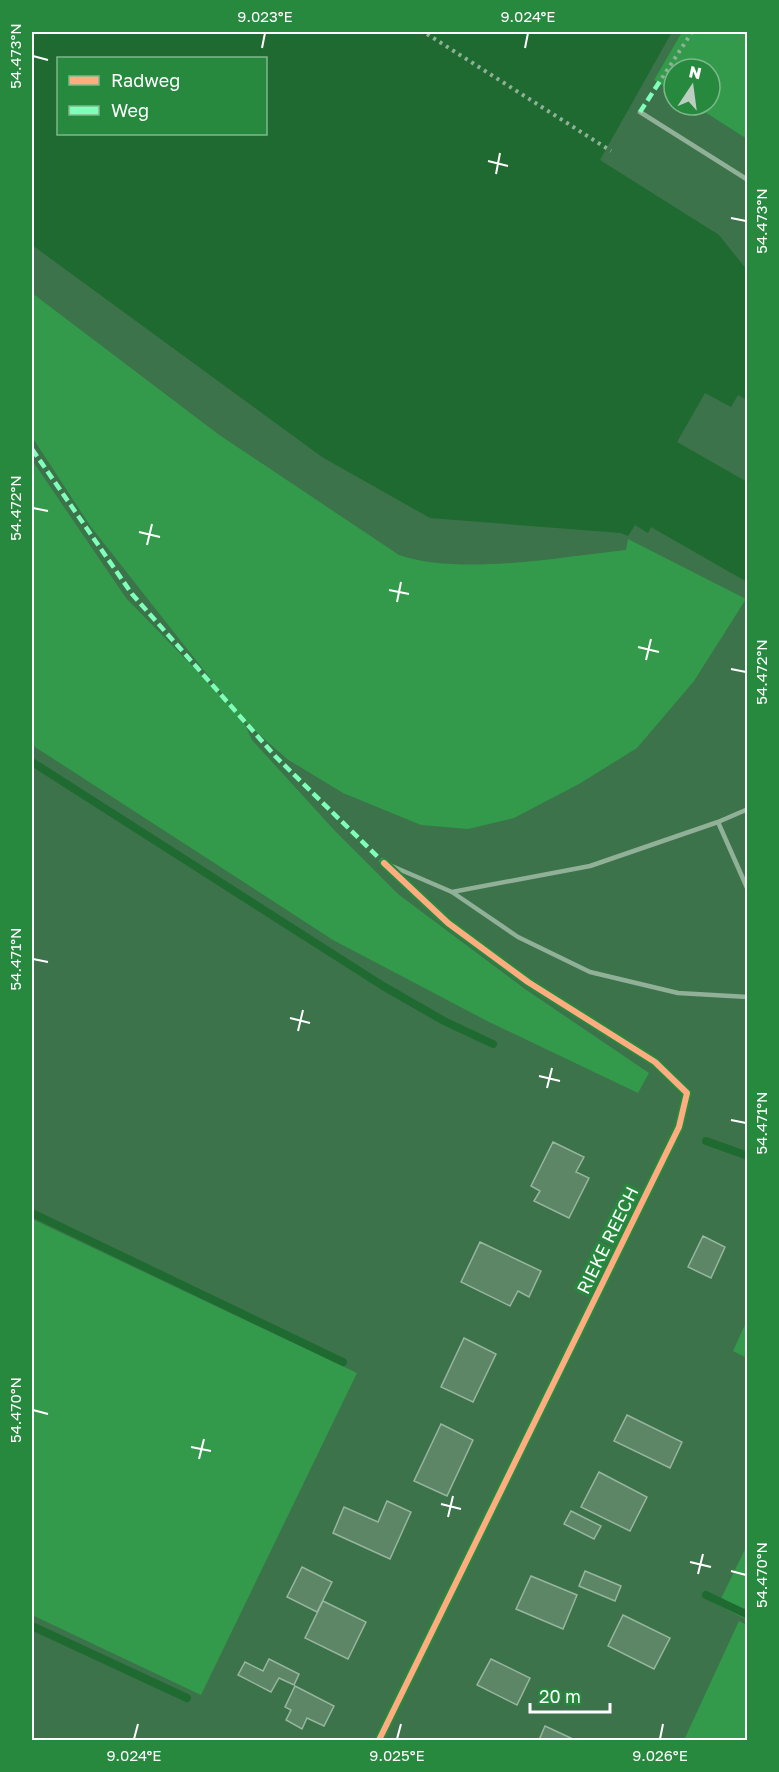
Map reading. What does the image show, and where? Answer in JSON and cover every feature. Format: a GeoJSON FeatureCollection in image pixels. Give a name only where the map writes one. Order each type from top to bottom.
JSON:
{"type":"FeatureCollection","features":[{"type":"Feature","properties":{"kind":"street","name":"RIEKE REECH"},"geometry":{"type":"LineString","coordinates":[[379,1740],[679,1127],[687,1093],[655,1062],[528,982],[448,923],[384,863]]}},
{"type":"Feature","properties":{"kind":"lane"},"geometry":{"type":"LineString","coordinates":[[640,112],[747,180]]}},
{"type":"Feature","properties":{"kind":"lane"},"geometry":{"type":"LineString","coordinates":[[452,892],[590,866],[718,822],[747,809]]}},
{"type":"Feature","properties":{"kind":"lane"},"geometry":{"type":"LineString","coordinates":[[718,822],[747,890]]}},
{"type":"Feature","properties":{"kind":"lane"},"geometry":{"type":"LineString","coordinates":[[384,863],[452,892],[518,937],[590,972],[678,993],[747,997]]}},
{"type":"Feature","properties":{"kind":"path"},"geometry":{"type":"LineString","coordinates":[[676,57],[692,32]]}},
{"type":"Feature","properties":{"kind":"path"},"geometry":{"type":"LineString","coordinates":[[427,34],[611,151]]}},
{"type":"Feature","properties":{"kind":"shaded area"},"geometry":{"type":"Polygon","coordinates":[[[32,32],[672,32],[600,160],[719,235],[747,270],[747,400],[738,395],[731,407],[705,393],[677,442],[747,482],[747,582],[651,527],[648,533],[635,525],[628,536],[621,533],[430,518],[322,457],[32,245],[32,32]]]}},
{"type":"Feature","properties":{"kind":"shaded area"},"geometry":{"type":"Polygon","coordinates":[[[682,32],[747,32],[747,139],[713,117],[722,117],[722,57],[667,57],[682,32]]]}},
{"type":"Feature","properties":{"kind":"shaded area"},"geometry":{"type":"Polygon","coordinates":[[[662,66],[662,85],[654,80],[662,66]]]}},
{"type":"Feature","properties":{"kind":"shaded area"},"geometry":{"type":"Polygon","coordinates":[[[32,293],[218,434],[399,555],[452,564],[511,563],[626,550],[628,539],[746,599],[694,681],[637,748],[579,784],[514,818],[468,829],[421,825],[343,793],[287,759],[243,720],[252,740],[336,832],[398,894],[525,989],[649,1073],[638,1093],[489,1022],[333,940],[32,745],[32,460],[126,598],[236,711],[91,527],[32,437],[32,293]]]}},
{"type":"Feature","properties":{"kind":"shaded area"},"geometry":{"type":"Polygon","coordinates":[[[32,1219],[357,1373],[201,1695],[32,1615],[32,1219]]]}},
{"type":"Feature","properties":{"kind":"shaded area"},"geometry":{"type":"Polygon","coordinates":[[[747,1320],[747,1358],[733,1351],[747,1320]]]}},
{"type":"Feature","properties":{"kind":"shaded area"},"geometry":{"type":"Polygon","coordinates":[[[747,1545],[747,1620],[718,1605],[747,1545]]]}},
{"type":"Feature","properties":{"kind":"shaded area"},"geometry":{"type":"Polygon","coordinates":[[[739,1621],[747,1625],[747,1740],[684,1740],[739,1621]]]}},
{"type":"Feature","properties":{"kind":"building"},"geometry":{"type":"Polygon","coordinates":[[[553,1142],[584,1157],[576,1172],[589,1178],[569,1218],[534,1201],[540,1191],[531,1186],[553,1142]]]}},
{"type":"Feature","properties":{"kind":"building"},"geometry":{"type":"Polygon","coordinates":[[[703,1236],[725,1247],[711,1278],[688,1267],[703,1236]]]}},
{"type":"Feature","properties":{"kind":"building"},"geometry":{"type":"Polygon","coordinates":[[[480,1242],[541,1271],[529,1297],[518,1291],[510,1306],[461,1282],[480,1242]]]}},
{"type":"Feature","properties":{"kind":"building"},"geometry":{"type":"Polygon","coordinates":[[[464,1338],[496,1354],[473,1402],[441,1387],[464,1338]]]}},
{"type":"Feature","properties":{"kind":"building"},"geometry":{"type":"Polygon","coordinates":[[[627,1415],[682,1442],[670,1468],[614,1441],[627,1415]]]}},
{"type":"Feature","properties":{"kind":"building"},"geometry":{"type":"Polygon","coordinates":[[[441,1424],[473,1440],[447,1496],[414,1481],[441,1424]]]}},
{"type":"Feature","properties":{"kind":"building"},"geometry":{"type":"Polygon","coordinates":[[[599,1472],[647,1497],[630,1531],[581,1507],[599,1472]]]}},
{"type":"Feature","properties":{"kind":"building"},"geometry":{"type":"Polygon","coordinates":[[[387,1501],[411,1512],[390,1559],[333,1533],[344,1507],[378,1522],[387,1501]]]}},
{"type":"Feature","properties":{"kind":"building"},"geometry":{"type":"Polygon","coordinates":[[[571,1511],[601,1526],[594,1539],[564,1524],[571,1511]]]}},
{"type":"Feature","properties":{"kind":"building"},"geometry":{"type":"Polygon","coordinates":[[[302,1567],[332,1582],[317,1612],[287,1597],[302,1567]]]}},
{"type":"Feature","properties":{"kind":"building"},"geometry":{"type":"Polygon","coordinates":[[[585,1571],[621,1586],[615,1601],[579,1586],[585,1571]]]}},
{"type":"Feature","properties":{"kind":"building"},"geometry":{"type":"Polygon","coordinates":[[[531,1576],[577,1595],[563,1629],[516,1609],[531,1576]]]}},
{"type":"Feature","properties":{"kind":"building"},"geometry":{"type":"Polygon","coordinates":[[[323,1601],[366,1622],[348,1659],[305,1638],[323,1601]]]}},
{"type":"Feature","properties":{"kind":"building"},"geometry":{"type":"Polygon","coordinates":[[[623,1615],[670,1638],[654,1669],[608,1646],[623,1615]]]}},
{"type":"Feature","properties":{"kind":"building"},"geometry":{"type":"Polygon","coordinates":[[[269,1659],[299,1674],[294,1685],[279,1678],[271,1692],[238,1675],[245,1662],[263,1671],[269,1659]]]}},
{"type":"Feature","properties":{"kind":"building"},"geometry":{"type":"Polygon","coordinates":[[[491,1659],[530,1678],[517,1705],[477,1685],[491,1659]]]}},
{"type":"Feature","properties":{"kind":"building"},"geometry":{"type":"Polygon","coordinates":[[[295,1686],[334,1706],[324,1726],[307,1718],[302,1729],[286,1720],[291,1710],[285,1707],[295,1686]]]}},
{"type":"Feature","properties":{"kind":"building"},"geometry":{"type":"Polygon","coordinates":[[[545,1726],[575,1740],[539,1740],[545,1726]]]}},
{"type":"Feature","properties":{"kind":"waterway"},"geometry":{"type":"LineString","coordinates":[[32,762],[383,986],[444,1021],[493,1044]]}},
{"type":"Feature","properties":{"kind":"waterway"},"geometry":{"type":"LineString","coordinates":[[706,1141],[748,1156]]}},
{"type":"Feature","properties":{"kind":"waterway"},"geometry":{"type":"LineString","coordinates":[[32,1213],[343,1362]]}},
{"type":"Feature","properties":{"kind":"waterway"},"geometry":{"type":"LineString","coordinates":[[706,1595],[748,1615]]}},
{"type":"Feature","properties":{"kind":"waterway"},"geometry":{"type":"LineString","coordinates":[[32,1626],[187,1698]]}},
{"type":"Feature","properties":{"kind":"marked path"},"geometry":{"type":"LineString","coordinates":[[640,112],[662,78]]}},
{"type":"Feature","properties":{"kind":"marked path"},"geometry":{"type":"LineString","coordinates":[[32,449],[132,594],[276,757],[384,863]]}},
{"type":"Feature","properties":{"kind":"cycle path"},"geometry":{"type":"LineString","coordinates":[[379,1740],[679,1127],[687,1093],[655,1062],[528,982],[448,923],[384,863]]}}]}
